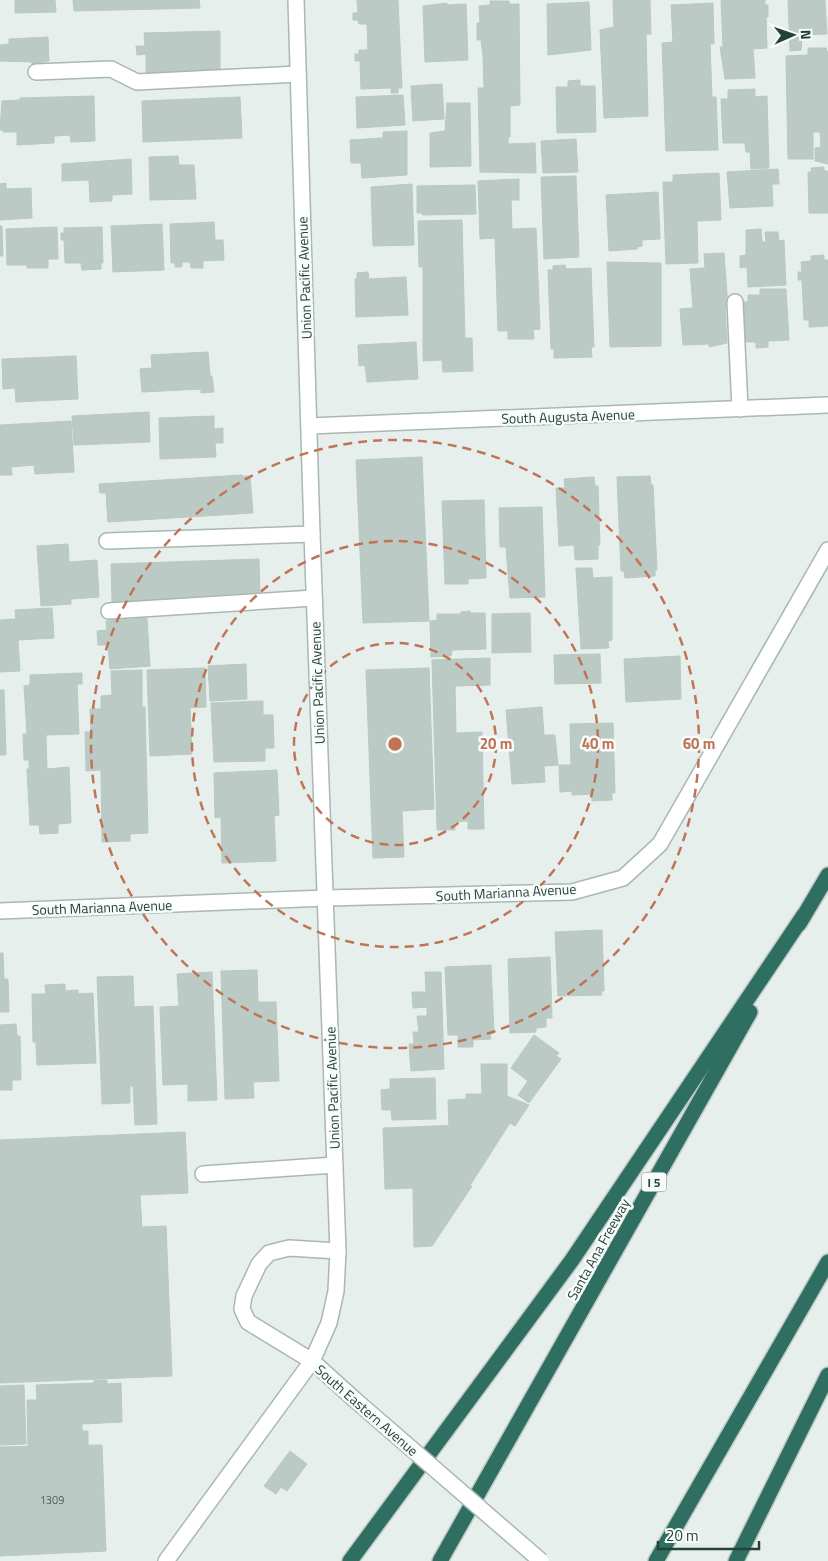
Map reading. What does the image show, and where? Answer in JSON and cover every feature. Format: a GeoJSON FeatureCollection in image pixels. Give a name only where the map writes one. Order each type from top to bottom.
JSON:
{"type":"FeatureCollection","features":[{"type":"Feature","properties":{"kind":"highway","name":"Santa Ana Freeway"},"geometry":{"type":"LineString","coordinates":[[440,1561],[828,875]]}},
{"type":"Feature","properties":{"kind":"highway"},"geometry":{"type":"LineString","coordinates":[[350,1561],[572,1260],[804,915]]}},
{"type":"Feature","properties":{"kind":"highway"},"geometry":{"type":"LineString","coordinates":[[656,1561],[828,1262]]}},
{"type":"Feature","properties":{"kind":"highway"},"geometry":{"type":"LineString","coordinates":[[736,1561],[828,1374]]}},
{"type":"Feature","properties":{"kind":"street","name":"Union Pacific Avenue"},"geometry":{"type":"LineString","coordinates":[[296,0],[314,598],[338,1251],[336,1291],[329,1323],[312,1361]]}},
{"type":"Feature","properties":{"kind":"street"},"geometry":{"type":"LineString","coordinates":[[36,72],[111,69],[137,82],[298,74]]}},
{"type":"Feature","properties":{"kind":"street"},"geometry":{"type":"LineString","coordinates":[[735,302],[740,408]]}},
{"type":"Feature","properties":{"kind":"street","name":"South Augusta Avenue"},"geometry":{"type":"LineString","coordinates":[[309,426],[828,404]]}},
{"type":"Feature","properties":{"kind":"street"},"geometry":{"type":"LineString","coordinates":[[108,541],[312,534]]}},
{"type":"Feature","properties":{"kind":"street","name":"South Marianna Avenue"},"geometry":{"type":"LineString","coordinates":[[0,911],[326,898],[572,892],[623,878],[660,844],[828,550]]}},
{"type":"Feature","properties":{"kind":"street"},"geometry":{"type":"LineString","coordinates":[[109,611],[314,598]]}},
{"type":"Feature","properties":{"kind":"street"},"geometry":{"type":"LineString","coordinates":[[203,1174],[335,1165]]}},
{"type":"Feature","properties":{"kind":"street"},"geometry":{"type":"LineString","coordinates":[[312,1361],[248,1322],[242,1309],[244,1296],[259,1264],[269,1253],[290,1248],[338,1251]]}},
{"type":"Feature","properties":{"kind":"street","name":"South Eastern Avenue"},"geometry":{"type":"LineString","coordinates":[[166,1561],[312,1361],[541,1561]]}},
{"type":"Feature","properties":{"kind":"building"},"geometry":{"type":"Polygon","coordinates":[[[15,0],[55,0],[56,12],[15,13],[15,0]]]}},
{"type":"Feature","properties":{"kind":"building"},"geometry":{"type":"Polygon","coordinates":[[[73,0],[199,0],[200,8],[74,11],[73,0]]]}},
{"type":"Feature","properties":{"kind":"building"},"geometry":{"type":"Polygon","coordinates":[[[357,0],[398,0],[402,88],[398,88],[398,93],[391,93],[391,88],[361,89],[360,61],[355,61],[355,54],[359,54],[359,50],[368,50],[367,24],[359,24],[358,20],[353,20],[353,13],[358,13],[357,0]]]}},
{"type":"Feature","properties":{"kind":"building"},"geometry":{"type":"Polygon","coordinates":[[[613,0],[650,0],[651,34],[646,34],[648,116],[604,118],[600,30],[614,27],[613,0]]]}},
{"type":"Feature","properties":{"kind":"building"},"geometry":{"type":"Polygon","coordinates":[[[721,0],[765,0],[765,5],[768,5],[768,17],[766,17],[767,48],[753,49],[755,78],[725,79],[720,47],[723,47],[721,0]]]}},
{"type":"Feature","properties":{"kind":"building"},"geometry":{"type":"Polygon","coordinates":[[[788,0],[825,0],[827,34],[802,35],[801,50],[790,51],[788,0]]]}},
{"type":"Feature","properties":{"kind":"building"},"geometry":{"type":"Polygon","coordinates":[[[490,1],[509,1],[509,4],[519,4],[520,105],[510,106],[510,137],[508,137],[508,144],[535,143],[536,173],[480,172],[478,88],[484,88],[483,56],[481,40],[477,40],[477,23],[480,23],[479,6],[490,5],[490,1]]]}},
{"type":"Feature","properties":{"kind":"building"},"geometry":{"type":"Polygon","coordinates":[[[589,2],[591,50],[548,55],[547,4],[589,2]]]}},
{"type":"Feature","properties":{"kind":"building"},"geometry":{"type":"Polygon","coordinates":[[[447,3],[447,5],[466,4],[468,60],[425,62],[423,6],[447,3]]]}},
{"type":"Feature","properties":{"kind":"building"},"geometry":{"type":"Polygon","coordinates":[[[713,3],[714,44],[710,44],[712,97],[716,97],[718,150],[666,151],[662,43],[673,42],[671,5],[713,3]]]}},
{"type":"Feature","properties":{"kind":"building"},"geometry":{"type":"Polygon","coordinates":[[[220,31],[220,71],[146,74],[146,54],[137,55],[136,46],[145,46],[144,33],[220,31]]]}},
{"type":"Feature","properties":{"kind":"building"},"geometry":{"type":"Polygon","coordinates":[[[48,37],[49,61],[32,64],[32,62],[0,61],[0,45],[9,44],[9,39],[48,37]]]}},
{"type":"Feature","properties":{"kind":"building"},"geometry":{"type":"Polygon","coordinates":[[[808,48],[826,48],[828,54],[828,164],[815,161],[815,148],[821,147],[820,132],[813,132],[813,159],[788,159],[786,56],[808,55],[808,48]]]}},
{"type":"Feature","properties":{"kind":"building"},"geometry":{"type":"Polygon","coordinates":[[[580,80],[580,86],[595,86],[596,132],[557,133],[556,87],[568,87],[568,81],[580,80]]]}},
{"type":"Feature","properties":{"kind":"building"},"geometry":{"type":"Polygon","coordinates":[[[442,84],[444,119],[413,121],[411,86],[442,84]]]}},
{"type":"Feature","properties":{"kind":"building"},"geometry":{"type":"Polygon","coordinates":[[[755,89],[755,97],[767,96],[769,168],[751,169],[750,152],[746,152],[745,143],[723,143],[721,99],[728,99],[728,90],[755,89]]]}},
{"type":"Feature","properties":{"kind":"building"},"geometry":{"type":"Polygon","coordinates":[[[403,95],[405,125],[357,128],[356,97],[403,95]]]}},
{"type":"Feature","properties":{"kind":"building"},"geometry":{"type":"Polygon","coordinates":[[[94,96],[95,141],[71,142],[70,135],[54,136],[54,143],[17,145],[17,132],[3,132],[3,130],[0,130],[2,101],[20,100],[20,98],[94,96]]]}},
{"type":"Feature","properties":{"kind":"building"},"geometry":{"type":"Polygon","coordinates":[[[240,97],[242,138],[143,142],[142,101],[240,97]]]}},
{"type":"Feature","properties":{"kind":"building"},"geometry":{"type":"Polygon","coordinates":[[[447,103],[470,103],[471,166],[430,167],[430,133],[445,131],[447,103]]]}},
{"type":"Feature","properties":{"kind":"building"},"geometry":{"type":"Polygon","coordinates":[[[407,131],[407,175],[362,178],[361,163],[351,163],[350,140],[383,138],[383,132],[407,131]]]}},
{"type":"Feature","properties":{"kind":"building"},"geometry":{"type":"Polygon","coordinates":[[[576,139],[578,172],[543,173],[541,141],[576,139]]]}},
{"type":"Feature","properties":{"kind":"building"},"geometry":{"type":"Polygon","coordinates":[[[178,156],[179,165],[194,165],[196,199],[150,200],[149,157],[178,156]]]}},
{"type":"Feature","properties":{"kind":"building"},"geometry":{"type":"Polygon","coordinates":[[[131,159],[132,194],[112,195],[112,201],[90,202],[89,180],[62,181],[62,164],[131,159]]]}},
{"type":"Feature","properties":{"kind":"building"},"geometry":{"type":"Polygon","coordinates":[[[824,167],[824,171],[828,171],[828,213],[809,213],[808,172],[812,172],[811,168],[824,167]]]}},
{"type":"Feature","properties":{"kind":"building"},"geometry":{"type":"Polygon","coordinates":[[[778,169],[779,184],[772,184],[773,206],[730,208],[727,172],[778,169]]]}},
{"type":"Feature","properties":{"kind":"building"},"geometry":{"type":"Polygon","coordinates":[[[719,173],[721,220],[697,221],[698,263],[666,264],[663,182],[673,182],[673,175],[719,173]]]}},
{"type":"Feature","properties":{"kind":"building"},"geometry":{"type":"Polygon","coordinates":[[[576,176],[579,257],[544,259],[541,177],[576,176]]]}},
{"type":"Feature","properties":{"kind":"building"},"geometry":{"type":"Polygon","coordinates":[[[519,179],[519,200],[511,200],[512,229],[536,228],[540,329],[533,330],[534,339],[508,339],[508,331],[498,331],[495,238],[480,239],[478,181],[519,179]]]}},
{"type":"Feature","properties":{"kind":"building"},"geometry":{"type":"Polygon","coordinates":[[[6,183],[6,189],[31,188],[32,218],[0,220],[0,184],[6,183]]]}},
{"type":"Feature","properties":{"kind":"building"},"geometry":{"type":"Polygon","coordinates":[[[412,184],[414,245],[373,246],[371,187],[412,184]]]}},
{"type":"Feature","properties":{"kind":"building"},"geometry":{"type":"Polygon","coordinates":[[[475,185],[476,214],[423,215],[422,213],[417,213],[417,186],[475,185]]]}},
{"type":"Feature","properties":{"kind":"building"},"geometry":{"type":"Polygon","coordinates":[[[658,192],[660,239],[642,240],[642,246],[637,247],[637,249],[609,251],[606,195],[658,192]]]}},
{"type":"Feature","properties":{"kind":"building"},"geometry":{"type":"Polygon","coordinates":[[[462,220],[465,338],[472,338],[473,371],[443,372],[442,360],[423,361],[423,267],[419,267],[418,221],[462,220]]]}},
{"type":"Feature","properties":{"kind":"building"},"geometry":{"type":"Polygon","coordinates":[[[214,222],[215,240],[223,240],[224,260],[203,261],[203,268],[191,268],[190,262],[182,262],[182,267],[175,267],[175,263],[171,263],[170,224],[214,222]]]}},
{"type":"Feature","properties":{"kind":"building"},"geometry":{"type":"Polygon","coordinates":[[[162,224],[164,270],[113,272],[111,226],[162,224]]]}},
{"type":"Feature","properties":{"kind":"building"},"geometry":{"type":"Polygon","coordinates":[[[0,226],[2,226],[3,256],[0,256],[0,226]]]}},
{"type":"Feature","properties":{"kind":"building"},"geometry":{"type":"Polygon","coordinates":[[[57,227],[58,259],[48,259],[48,268],[27,268],[27,265],[7,265],[6,229],[57,227]]]}},
{"type":"Feature","properties":{"kind":"building"},"geometry":{"type":"Polygon","coordinates":[[[102,227],[103,263],[101,263],[101,269],[82,270],[81,263],[65,263],[64,240],[61,240],[61,233],[64,233],[64,228],[102,227]]]}},
{"type":"Feature","properties":{"kind":"building"},"geometry":{"type":"Polygon","coordinates":[[[761,229],[762,242],[766,242],[765,232],[778,232],[779,241],[784,240],[786,285],[748,287],[747,267],[740,268],[740,256],[746,255],[746,230],[761,229]]]}},
{"type":"Feature","properties":{"kind":"building"},"geometry":{"type":"Polygon","coordinates":[[[724,253],[728,308],[725,308],[727,343],[709,347],[709,344],[683,345],[680,309],[693,308],[690,269],[705,268],[704,254],[724,253]]]}},
{"type":"Feature","properties":{"kind":"building"},"geometry":{"type":"Polygon","coordinates":[[[824,255],[824,260],[828,260],[828,326],[809,327],[809,320],[804,320],[802,280],[798,280],[798,272],[802,272],[801,262],[811,261],[811,256],[824,255]]]}},
{"type":"Feature","properties":{"kind":"building"},"geometry":{"type":"Polygon","coordinates":[[[607,262],[661,263],[661,346],[610,347],[607,262]]]}},
{"type":"Feature","properties":{"kind":"building"},"geometry":{"type":"Polygon","coordinates":[[[565,265],[566,269],[591,268],[594,347],[591,347],[592,357],[554,358],[554,349],[551,349],[548,270],[553,270],[553,266],[565,265]]]}},
{"type":"Feature","properties":{"kind":"building"},"geometry":{"type":"Polygon","coordinates":[[[368,272],[369,279],[406,277],[408,315],[356,317],[355,279],[357,279],[357,273],[368,272]]]}},
{"type":"Feature","properties":{"kind":"building"},"geometry":{"type":"Polygon","coordinates":[[[760,289],[786,289],[789,340],[768,341],[768,347],[756,348],[756,342],[743,342],[741,302],[748,302],[748,295],[760,295],[760,289]]]}},
{"type":"Feature","properties":{"kind":"building"},"geometry":{"type":"Polygon","coordinates":[[[416,342],[418,379],[367,382],[365,365],[359,366],[358,345],[416,342]]]}},
{"type":"Feature","properties":{"kind":"building"},"geometry":{"type":"Polygon","coordinates":[[[208,352],[210,376],[212,376],[214,392],[201,393],[201,389],[142,392],[140,369],[152,368],[151,355],[208,352]]]}},
{"type":"Feature","properties":{"kind":"building"},"geometry":{"type":"Polygon","coordinates":[[[76,356],[78,399],[16,402],[15,388],[3,389],[2,359],[76,356]]]}},
{"type":"Feature","properties":{"kind":"building"},"geometry":{"type":"Polygon","coordinates":[[[149,412],[150,442],[74,445],[72,416],[149,412]]]}},
{"type":"Feature","properties":{"kind":"building"},"geometry":{"type":"Polygon","coordinates":[[[214,416],[214,429],[223,428],[223,443],[215,443],[216,457],[160,459],[159,418],[214,416]]]}},
{"type":"Feature","properties":{"kind":"building"},"geometry":{"type":"Polygon","coordinates":[[[71,421],[74,472],[35,474],[34,465],[11,467],[12,475],[0,475],[0,425],[71,421]]]}},
{"type":"Feature","properties":{"kind":"building"},"geometry":{"type":"Polygon","coordinates":[[[422,457],[429,621],[363,623],[356,460],[422,457]]]}},
{"type":"Feature","properties":{"kind":"building"},"geometry":{"type":"Polygon","coordinates":[[[250,476],[253,513],[108,522],[106,493],[100,493],[99,484],[250,476]]]}},
{"type":"Feature","properties":{"kind":"building"},"geometry":{"type":"Polygon","coordinates":[[[650,476],[651,485],[653,485],[657,570],[655,570],[655,576],[625,578],[624,571],[621,571],[617,477],[650,476]]]}},
{"type":"Feature","properties":{"kind":"building"},"geometry":{"type":"Polygon","coordinates":[[[594,477],[595,486],[598,486],[600,545],[598,545],[598,559],[575,560],[574,545],[559,546],[556,488],[565,488],[564,479],[594,477]]]}},
{"type":"Feature","properties":{"kind":"building"},"geometry":{"type":"Polygon","coordinates":[[[484,500],[486,578],[468,579],[468,584],[445,584],[442,501],[484,500]]]}},
{"type":"Feature","properties":{"kind":"building"},"geometry":{"type":"Polygon","coordinates":[[[542,507],[545,597],[510,598],[506,547],[500,547],[499,508],[542,507]]]}},
{"type":"Feature","properties":{"kind":"building"},"geometry":{"type":"Polygon","coordinates":[[[68,544],[69,562],[97,560],[99,597],[71,599],[71,604],[41,606],[37,546],[68,544]]]}},
{"type":"Feature","properties":{"kind":"building"},"geometry":{"type":"Polygon","coordinates":[[[259,559],[260,597],[112,602],[111,564],[259,559]]]}},
{"type":"Feature","properties":{"kind":"building"},"geometry":{"type":"Polygon","coordinates":[[[576,568],[592,568],[593,578],[612,577],[612,640],[608,641],[609,648],[581,649],[576,568]]]}},
{"type":"Feature","properties":{"kind":"building"},"geometry":{"type":"Polygon","coordinates":[[[52,608],[54,638],[18,640],[20,671],[0,672],[0,620],[16,619],[15,610],[52,608]]]}},
{"type":"Feature","properties":{"kind":"building"},"geometry":{"type":"Polygon","coordinates":[[[470,611],[470,613],[485,613],[486,649],[452,650],[451,656],[431,657],[430,621],[437,620],[437,614],[461,614],[461,612],[470,611]]]}},
{"type":"Feature","properties":{"kind":"building"},"geometry":{"type":"Polygon","coordinates":[[[530,613],[531,652],[492,653],[492,614],[530,613]]]}},
{"type":"Feature","properties":{"kind":"building"},"geometry":{"type":"Polygon","coordinates":[[[147,618],[150,666],[110,669],[108,645],[98,645],[97,631],[107,630],[106,621],[147,618]]]}},
{"type":"Feature","properties":{"kind":"building"},"geometry":{"type":"Polygon","coordinates":[[[600,654],[601,683],[555,684],[554,655],[600,654]]]}},
{"type":"Feature","properties":{"kind":"building"},"geometry":{"type":"Polygon","coordinates":[[[680,656],[681,699],[626,702],[624,659],[680,656]]]}},
{"type":"Feature","properties":{"kind":"building"},"geometry":{"type":"Polygon","coordinates":[[[490,658],[490,685],[455,686],[456,733],[482,732],[484,829],[468,829],[468,821],[454,822],[455,830],[437,830],[432,660],[490,658]]]}},
{"type":"Feature","properties":{"kind":"building"},"geometry":{"type":"Polygon","coordinates":[[[246,664],[247,699],[210,701],[208,666],[246,664]]]}},
{"type":"Feature","properties":{"kind":"building"},"geometry":{"type":"Polygon","coordinates":[[[205,668],[206,707],[190,708],[192,754],[150,756],[147,670],[205,668]]]}},
{"type":"Feature","properties":{"kind":"building"},"geometry":{"type":"Polygon","coordinates":[[[429,668],[434,809],[402,811],[404,857],[373,858],[366,670],[429,668]]]}},
{"type":"Feature","properties":{"kind":"building"},"geometry":{"type":"Polygon","coordinates":[[[142,670],[142,707],[145,707],[148,833],[130,834],[130,841],[102,842],[101,770],[86,771],[85,732],[91,732],[90,709],[101,709],[101,696],[112,695],[111,671],[142,670]]]}},
{"type":"Feature","properties":{"kind":"building"},"geometry":{"type":"Polygon","coordinates":[[[82,673],[82,684],[77,684],[79,734],[46,735],[47,769],[69,767],[71,823],[58,824],[58,833],[40,834],[39,825],[30,825],[27,769],[29,769],[29,760],[24,760],[23,734],[27,734],[24,686],[30,685],[30,675],[82,673]]]}},
{"type":"Feature","properties":{"kind":"building"},"geometry":{"type":"Polygon","coordinates":[[[0,690],[4,690],[6,755],[0,755],[0,690]]]}},
{"type":"Feature","properties":{"kind":"building"},"geometry":{"type":"Polygon","coordinates":[[[263,701],[263,715],[273,715],[274,748],[265,748],[265,761],[214,762],[211,703],[263,701]]]}},
{"type":"Feature","properties":{"kind":"building"},"geometry":{"type":"Polygon","coordinates":[[[542,707],[544,735],[555,735],[558,765],[544,766],[545,782],[512,784],[506,710],[542,707]]]}},
{"type":"Feature","properties":{"kind":"building"},"geometry":{"type":"Polygon","coordinates":[[[613,723],[615,793],[612,793],[612,800],[592,801],[592,794],[572,795],[572,791],[560,792],[559,765],[571,765],[570,724],[613,723]]]}},
{"type":"Feature","properties":{"kind":"building"},"geometry":{"type":"Polygon","coordinates":[[[277,770],[279,815],[274,816],[276,861],[222,863],[221,817],[215,818],[214,773],[277,770]]]}},
{"type":"Feature","properties":{"kind":"building"},"geometry":{"type":"Polygon","coordinates":[[[602,930],[604,991],[601,991],[602,995],[558,996],[555,932],[602,930]]]}},
{"type":"Feature","properties":{"kind":"building"},"geometry":{"type":"Polygon","coordinates":[[[0,953],[3,953],[4,979],[8,979],[9,1012],[0,1012],[0,953]]]}},
{"type":"Feature","properties":{"kind":"building"},"geometry":{"type":"Polygon","coordinates":[[[550,957],[552,1018],[546,1018],[546,1027],[536,1028],[536,1032],[510,1033],[508,959],[550,957]]]}},
{"type":"Feature","properties":{"kind":"building"},"geometry":{"type":"Polygon","coordinates":[[[491,965],[494,1033],[490,1034],[491,1039],[473,1040],[473,1047],[458,1047],[458,1035],[448,1035],[445,967],[491,965]]]}},
{"type":"Feature","properties":{"kind":"building"},"geometry":{"type":"Polygon","coordinates":[[[257,970],[258,1002],[276,1002],[279,1081],[253,1082],[254,1098],[225,1099],[221,971],[257,970]]]}},
{"type":"Feature","properties":{"kind":"building"},"geometry":{"type":"Polygon","coordinates":[[[212,972],[217,1100],[188,1101],[188,1084],[163,1085],[160,1007],[179,1006],[177,974],[212,972]]]}},
{"type":"Feature","properties":{"kind":"building"},"geometry":{"type":"Polygon","coordinates":[[[425,972],[441,972],[444,1069],[411,1071],[409,1044],[414,1044],[413,1032],[419,1032],[417,1016],[427,1016],[427,1007],[413,1008],[412,992],[426,992],[425,972]]]}},
{"type":"Feature","properties":{"kind":"building"},"geometry":{"type":"Polygon","coordinates":[[[133,976],[134,1007],[153,1006],[157,1124],[135,1125],[133,1086],[130,1086],[130,1103],[102,1104],[97,977],[133,976]]]}},
{"type":"Feature","properties":{"kind":"building"},"geometry":{"type":"Polygon","coordinates":[[[65,984],[65,991],[78,990],[78,994],[93,993],[96,1063],[37,1065],[36,1042],[33,1042],[32,994],[46,994],[45,985],[65,984]]]}},
{"type":"Feature","properties":{"kind":"building"},"geometry":{"type":"Polygon","coordinates":[[[16,1024],[17,1036],[20,1036],[21,1080],[12,1080],[12,1090],[0,1090],[0,1025],[16,1024]]]}},
{"type":"Feature","properties":{"kind":"building"},"geometry":{"type":"Polygon","coordinates":[[[534,1035],[559,1053],[556,1056],[561,1059],[529,1103],[518,1095],[528,1081],[511,1068],[534,1035]]]}},
{"type":"Feature","properties":{"kind":"building"},"geometry":{"type":"Polygon","coordinates":[[[481,1064],[507,1064],[507,1096],[529,1105],[515,1126],[510,1123],[449,1127],[448,1100],[466,1099],[466,1094],[482,1094],[481,1064]]]}},
{"type":"Feature","properties":{"kind":"building"},"geometry":{"type":"Polygon","coordinates":[[[435,1078],[436,1119],[392,1120],[391,1110],[382,1110],[381,1090],[390,1089],[390,1079],[435,1078]]]}},
{"type":"Feature","properties":{"kind":"building"},"geometry":{"type":"Polygon","coordinates":[[[510,1123],[469,1187],[472,1186],[432,1246],[414,1247],[413,1188],[385,1189],[383,1128],[510,1123]]]}},
{"type":"Feature","properties":{"kind":"building"},"geometry":{"type":"Polygon","coordinates":[[[185,1132],[188,1193],[140,1195],[142,1228],[0,1233],[0,1140],[185,1132]]]}},
{"type":"Feature","properties":{"kind":"building"},"geometry":{"type":"Polygon","coordinates":[[[166,1226],[172,1376],[0,1383],[0,1233],[166,1226]]]}},
{"type":"Feature","properties":{"kind":"building"},"geometry":{"type":"Polygon","coordinates":[[[94,1380],[107,1380],[107,1384],[121,1383],[122,1422],[82,1424],[82,1431],[88,1431],[88,1445],[28,1446],[27,1400],[37,1400],[36,1385],[94,1383],[94,1380]]]}},
{"type":"Feature","properties":{"kind":"building"},"geometry":{"type":"Polygon","coordinates":[[[24,1385],[26,1444],[0,1445],[0,1386],[24,1385]]]}},
{"type":"Feature","properties":{"kind":"building"},"geometry":{"type":"Polygon","coordinates":[[[102,1445],[106,1551],[0,1556],[0,1447],[102,1445]]]}},
{"type":"Feature","properties":{"kind":"building"},"geometry":{"type":"Polygon","coordinates":[[[290,1451],[307,1464],[287,1491],[281,1487],[276,1494],[264,1486],[290,1451]]]}}]}
